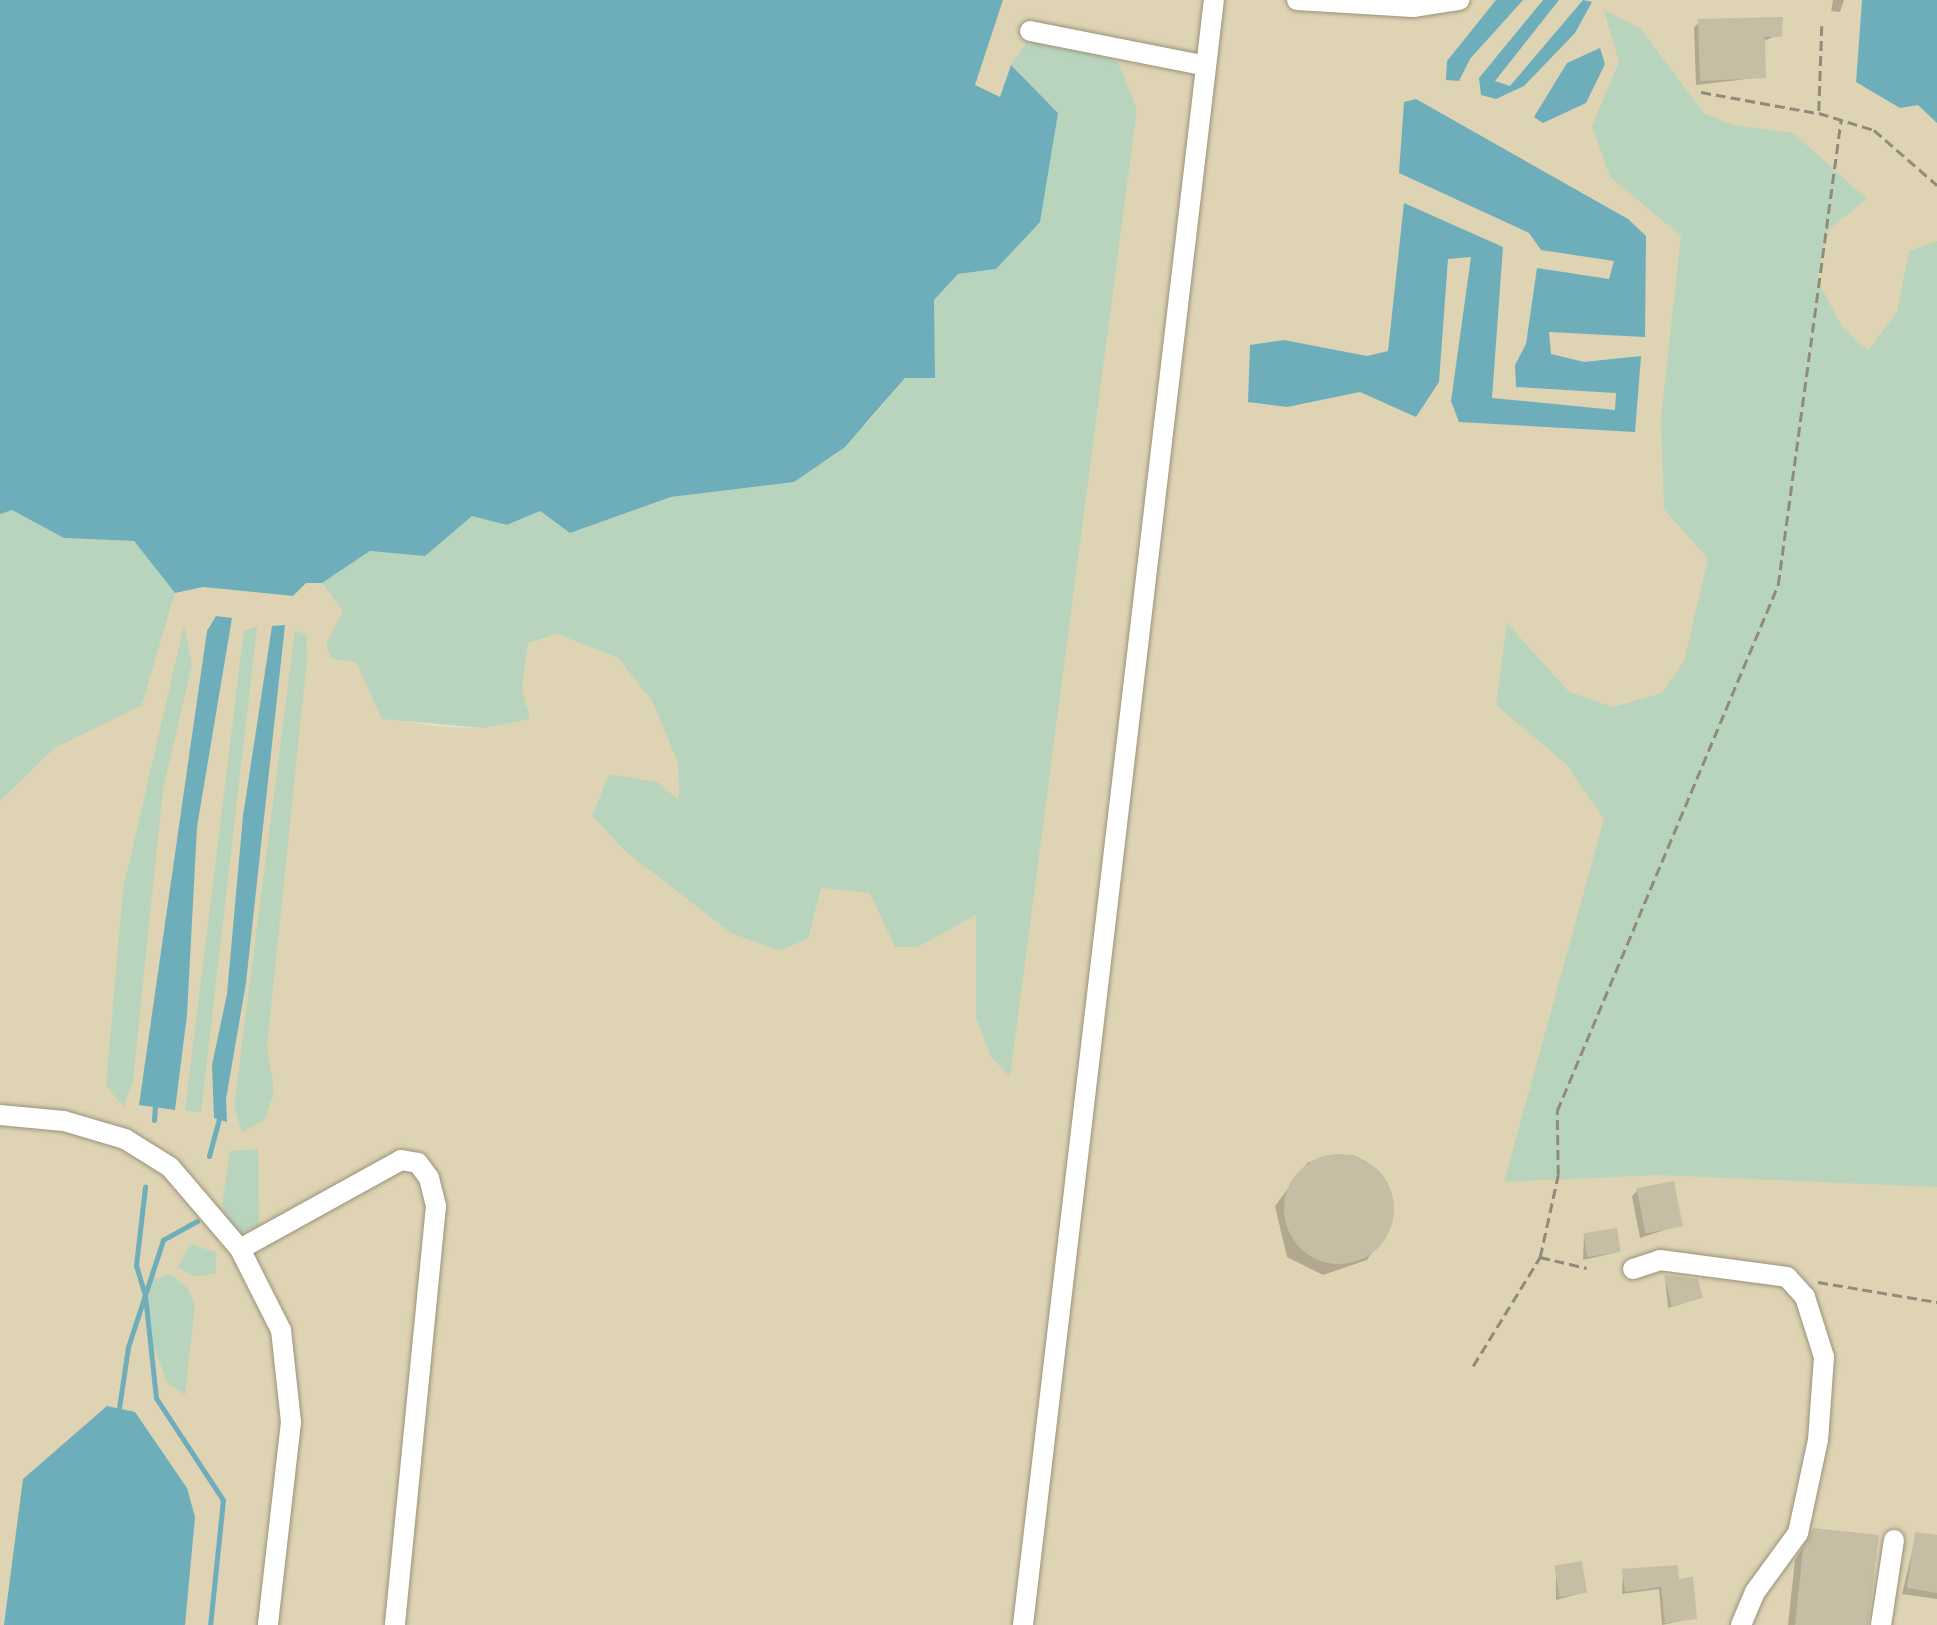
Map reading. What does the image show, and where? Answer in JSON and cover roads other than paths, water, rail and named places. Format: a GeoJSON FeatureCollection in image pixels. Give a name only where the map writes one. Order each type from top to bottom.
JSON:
{"type":"FeatureCollection","features":[{"type":"Feature","properties":{"kind":"lane"},"geometry":{"type":"LineString","coordinates":[[1022,1625],[1214,0]]}},
{"type":"Feature","properties":{"kind":"lane"},"geometry":{"type":"LineString","coordinates":[[1297,0],[1413,7],[1460,0]]}},
{"type":"Feature","properties":{"kind":"lane"},"geometry":{"type":"LineString","coordinates":[[1030,31],[1206,66]]}},
{"type":"Feature","properties":{"kind":"lane"},"geometry":{"type":"LineString","coordinates":[[0,1115],[64,1121],[125,1140],[170,1167],[240,1250],[281,1330],[291,1422],[268,1625]]}},
{"type":"Feature","properties":{"kind":"lane"},"geometry":{"type":"LineString","coordinates":[[240,1250],[401,1160],[418,1163],[429,1178],[436,1206],[395,1625]]}},
{"type":"Feature","properties":{"kind":"lane"},"geometry":{"type":"LineString","coordinates":[[1633,1269],[1660,1260],[1787,1276],[1805,1297],[1824,1356],[1818,1440],[1798,1533],[1755,1592],[1741,1625]]}},
{"type":"Feature","properties":{"kind":"lane"},"geometry":{"type":"LineString","coordinates":[[1881,1625],[1894,1540]]}},
{"type":"Feature","properties":{"kind":"water"},"geometry":{"type":"Polygon","coordinates":[[[0,0],[1003,0],[975,85],[1000,97],[1011,65],[1058,113],[1040,222],[996,269],[958,274],[934,300],[935,378],[905,378],[845,447],[794,482],[671,497],[570,533],[540,511],[507,525],[472,516],[425,556],[370,551],[322,583],[306,583],[293,596],[203,587],[175,593],[134,541],[64,538],[12,510],[0,514],[0,0]]]}},
{"type":"Feature","properties":{"kind":"water"},"geometry":{"type":"Polygon","coordinates":[[[1496,0],[1523,0],[1470,59],[1459,81],[1446,80],[1447,61],[1496,0]]]}},
{"type":"Feature","properties":{"kind":"water"},"geometry":{"type":"Polygon","coordinates":[[[1543,0],[1559,0],[1495,81],[1510,86],[1583,0],[1592,2],[1575,33],[1524,86],[1496,99],[1481,95],[1479,78],[1543,0]]]}},
{"type":"Feature","properties":{"kind":"water"},"geometry":{"type":"Polygon","coordinates":[[[1862,0],[1937,0],[1937,123],[1918,105],[1900,108],[1856,82],[1862,0]]]}},
{"type":"Feature","properties":{"kind":"water"},"geometry":{"type":"Polygon","coordinates":[[[1600,48],[1605,64],[1586,103],[1543,123],[1534,117],[1567,63],[1600,48]]]}},
{"type":"Feature","properties":{"kind":"water"},"geometry":{"type":"Polygon","coordinates":[[[1416,99],[1628,219],[1646,236],[1645,337],[1549,332],[1551,354],[1584,362],[1641,356],[1635,432],[1459,422],[1451,401],[1471,257],[1448,259],[1439,382],[1416,417],[1360,392],[1287,407],[1248,402],[1250,345],[1284,340],[1367,356],[1388,351],[1404,203],[1503,247],[1492,398],[1615,410],[1616,393],[1516,387],[1515,365],[1526,344],[1537,268],[1609,279],[1614,261],[1541,250],[1529,233],[1399,173],[1404,102],[1416,99]]]}},
{"type":"Feature","properties":{"kind":"water"},"geometry":{"type":"Polygon","coordinates":[[[216,616],[232,618],[197,827],[187,1015],[175,1110],[139,1105],[207,631],[216,616]]]}},
{"type":"Feature","properties":{"kind":"water"},"geometry":{"type":"Polygon","coordinates":[[[285,625],[246,983],[226,1099],[227,1122],[214,1118],[212,1065],[227,994],[243,816],[272,626],[285,625]]]}},
{"type":"Feature","properties":{"kind":"water"},"geometry":{"type":"Polygon","coordinates":[[[107,1406],[135,1412],[187,1488],[195,1517],[185,1625],[4,1625],[23,1479],[107,1406]]]}},
{"type":"Feature","properties":{"kind":"waterway"},"geometry":{"type":"LineString","coordinates":[[154,1120],[155,1107]]}},
{"type":"Feature","properties":{"kind":"waterway"},"geometry":{"type":"LineString","coordinates":[[209,1156],[219,1119]]}},
{"type":"Feature","properties":{"kind":"waterway"},"geometry":{"type":"LineString","coordinates":[[119,1408],[128,1347],[145,1295],[136,1265],[145,1187]]}},
{"type":"Feature","properties":{"kind":"waterway"},"geometry":{"type":"LineString","coordinates":[[197,1221],[163,1240],[145,1295],[156,1398],[223,1500],[210,1625]]}}]}
